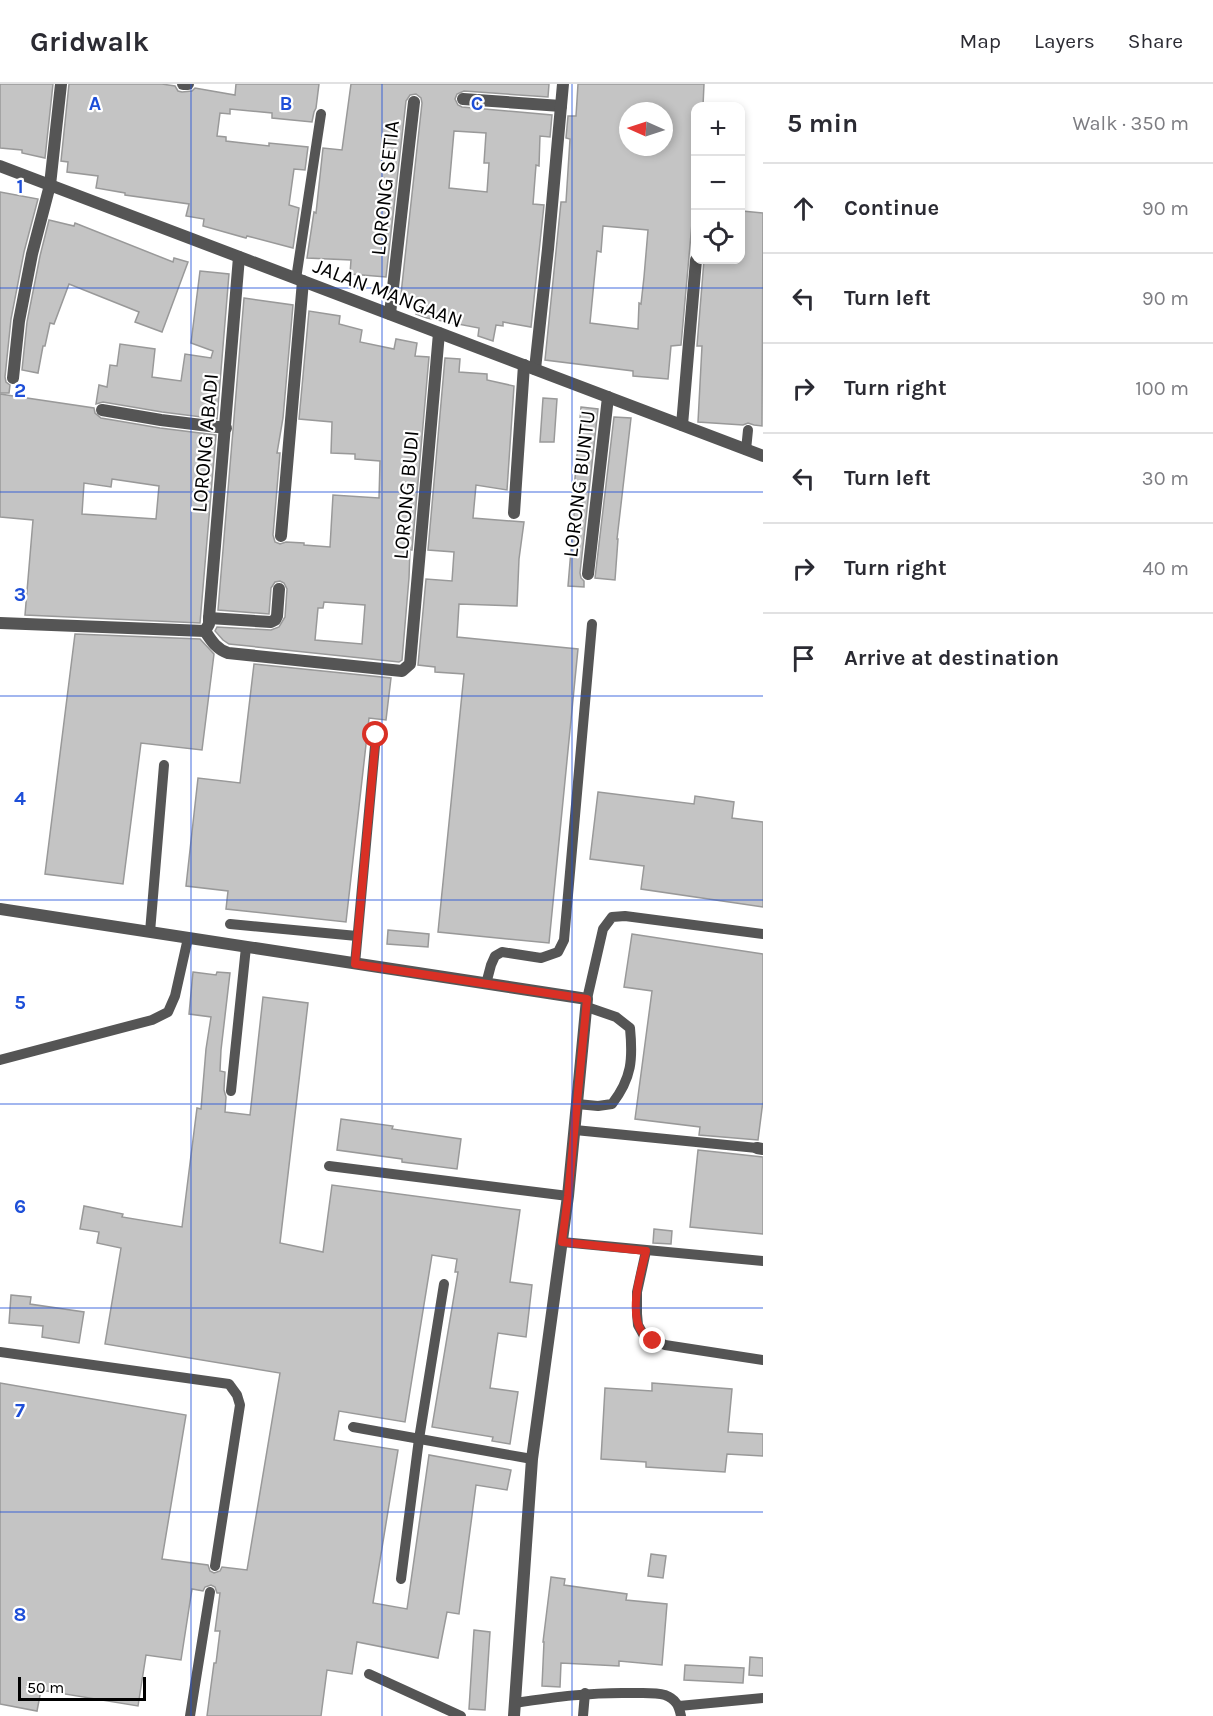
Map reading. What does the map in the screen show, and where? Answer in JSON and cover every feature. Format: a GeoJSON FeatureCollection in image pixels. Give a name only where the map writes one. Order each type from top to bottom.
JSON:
{"type":"FeatureCollection","features":[{"type":"Feature","properties":{"kind":"street"},"geometry":{"type":"LineString","coordinates":[[13,378],[19,321],[32,254],[50,185],[61,84]]}},
{"type":"Feature","properties":{"kind":"street"},"geometry":{"type":"LineString","coordinates":[[183,84],[188,84]]}},
{"type":"Feature","properties":{"kind":"street"},"geometry":{"type":"LineString","coordinates":[[514,513],[530,367],[548,249],[563,84]]}},
{"type":"Feature","properties":{"kind":"street"},"geometry":{"type":"LineString","coordinates":[[463,99],[561,106]]}},
{"type":"Feature","properties":{"kind":"street","name":"LORONG SETIA"},"geometry":{"type":"LineString","coordinates":[[390,314],[414,102]]}},
{"type":"Feature","properties":{"kind":"street","name":"JALAN MANGAAN"},"geometry":{"type":"LineString","coordinates":[[0,166],[763,456]]}},
{"type":"Feature","properties":{"kind":"street","name":"LORONG ABADI"},"geometry":{"type":"LineString","coordinates":[[205,631],[209,624],[239,257]]}},
{"type":"Feature","properties":{"kind":"street"},"geometry":{"type":"LineString","coordinates":[[682,425],[696,264]]}},
{"type":"Feature","properties":{"kind":"street"},"geometry":{"type":"LineString","coordinates":[[281,536],[300,280]]}},
{"type":"Feature","properties":{"kind":"street","name":"LORONG BUDI"},"geometry":{"type":"LineString","coordinates":[[205,631],[215,646],[228,653],[402,671],[407,668],[411,660],[439,333]]}},
{"type":"Feature","properties":{"kind":"street","name":"LORONG BUNTU"},"geometry":{"type":"LineString","coordinates":[[588,574],[608,397]]}},
{"type":"Feature","properties":{"kind":"street"},"geometry":{"type":"LineString","coordinates":[[102,410],[226,428]]}},
{"type":"Feature","properties":{"kind":"street"},"geometry":{"type":"LineString","coordinates":[[209,618],[271,622],[277,616],[279,589]]}},
{"type":"Feature","properties":{"kind":"street"},"geometry":{"type":"LineString","coordinates":[[0,623],[205,631]]}},
{"type":"Feature","properties":{"kind":"street"},"geometry":{"type":"LineString","coordinates":[[0,909],[486,984],[587,1003],[568,1196],[532,1459],[514,1716]]}},
{"type":"Feature","properties":{"kind":"lane"},"geometry":{"type":"LineString","coordinates":[[300,280],[321,114]]}},
{"type":"Feature","properties":{"kind":"lane"},"geometry":{"type":"LineString","coordinates":[[746,450],[748,430]]}},
{"type":"Feature","properties":{"kind":"lane"},"geometry":{"type":"LineString","coordinates":[[486,984],[490,965],[495,956],[502,952],[541,958],[558,952],[564,940],[592,624]]}},
{"type":"Feature","properties":{"kind":"lane"},"geometry":{"type":"LineString","coordinates":[[355,964],[376,735]]}},
{"type":"Feature","properties":{"kind":"lane"},"geometry":{"type":"LineString","coordinates":[[150,932],[164,765]]}},
{"type":"Feature","properties":{"kind":"lane"},"geometry":{"type":"LineString","coordinates":[[577,1104],[598,1106],[612,1104],[627,1079],[632,1054],[630,1028],[616,1017],[587,1003],[603,929],[612,917],[625,916],[763,934]]}},
{"type":"Feature","properties":{"kind":"lane"},"geometry":{"type":"LineString","coordinates":[[230,924],[357,936]]}},
{"type":"Feature","properties":{"kind":"lane"},"geometry":{"type":"LineString","coordinates":[[0,1060],[152,1020],[168,1012],[175,996],[188,938]]}},
{"type":"Feature","properties":{"kind":"lane"},"geometry":{"type":"LineString","coordinates":[[231,1091],[246,947]]}},
{"type":"Feature","properties":{"kind":"lane"},"geometry":{"type":"LineString","coordinates":[[574,1130],[760,1148]]}},
{"type":"Feature","properties":{"kind":"lane"},"geometry":{"type":"LineString","coordinates":[[329,1166],[568,1196]]}},
{"type":"Feature","properties":{"kind":"lane"},"geometry":{"type":"LineString","coordinates":[[562,1242],[763,1261]]}},
{"type":"Feature","properties":{"kind":"lane"},"geometry":{"type":"LineString","coordinates":[[646,1251],[637,1292],[636,1314],[643,1334],[665,1345],[763,1359]]}},
{"type":"Feature","properties":{"kind":"lane"},"geometry":{"type":"LineString","coordinates":[[400,1580],[419,1439],[444,1284]]}},
{"type":"Feature","properties":{"kind":"lane"},"geometry":{"type":"LineString","coordinates":[[0,1352],[229,1384],[237,1395],[240,1405],[214,1566]]}},
{"type":"Feature","properties":{"kind":"lane"},"geometry":{"type":"LineString","coordinates":[[353,1427],[532,1459]]}},
{"type":"Feature","properties":{"kind":"lane"},"geometry":{"type":"LineString","coordinates":[[190,1716],[210,1592]]}},
{"type":"Feature","properties":{"kind":"lane"},"geometry":{"type":"LineString","coordinates":[[369,1674],[461,1716]]}},
{"type":"Feature","properties":{"kind":"lane"},"geometry":{"type":"LineString","coordinates":[[515,1703],[585,1693],[654,1693],[666,1695],[680,1711],[763,1698]]}},
{"type":"Feature","properties":{"kind":"lane"},"geometry":{"type":"LineString","coordinates":[[583,1716],[585,1693]]}},
{"type":"Feature","properties":{"kind":"building"},"geometry":{"type":"Polygon","coordinates":[[[0,84],[53,84],[45,158],[22,153],[22,150],[0,148],[0,84]]]}},
{"type":"Feature","properties":{"kind":"building"},"geometry":{"type":"Polygon","coordinates":[[[69,84],[162,84],[175,86],[178,91],[182,92],[192,91],[195,88],[235,95],[236,84],[319,84],[312,122],[272,118],[272,113],[230,109],[230,114],[220,113],[217,136],[226,137],[226,141],[269,146],[269,143],[308,147],[305,170],[294,169],[289,205],[299,208],[293,248],[203,226],[204,219],[186,216],[189,204],[125,195],[125,193],[96,188],[98,176],[67,172],[68,162],[61,161],[69,84]]]}},
{"type":"Feature","properties":{"kind":"building"},"geometry":{"type":"Polygon","coordinates":[[[351,84],[549,84],[548,97],[464,91],[457,94],[455,99],[462,107],[552,115],[550,137],[540,136],[539,166],[536,165],[533,204],[544,205],[531,327],[503,322],[503,326],[496,325],[493,341],[478,336],[479,328],[427,318],[416,314],[419,305],[400,303],[422,103],[421,98],[416,94],[410,95],[406,101],[386,277],[350,274],[351,260],[307,258],[314,212],[316,213],[323,148],[342,150],[351,84]],[[454,131],[449,188],[487,192],[489,163],[484,163],[486,133],[454,131]]]}},
{"type":"Feature","properties":{"kind":"building"},"geometry":{"type":"Polygon","coordinates":[[[578,84],[704,84],[703,102],[691,102],[691,234],[681,345],[671,346],[668,379],[633,376],[633,371],[545,360],[561,202],[566,202],[570,139],[566,138],[568,116],[576,116],[578,84]],[[603,226],[601,252],[597,251],[590,323],[638,329],[648,230],[603,226]]]}},
{"type":"Feature","properties":{"kind":"building"},"geometry":{"type":"Polygon","coordinates":[[[0,192],[38,199],[24,252],[11,319],[5,377],[6,382],[10,385],[9,393],[0,393],[0,192]]]}},
{"type":"Feature","properties":{"kind":"building"},"geometry":{"type":"Polygon","coordinates":[[[745,211],[763,213],[762,426],[748,423],[743,425],[698,422],[702,346],[697,346],[704,264],[745,264],[745,211]]]}},
{"type":"Feature","properties":{"kind":"building"},"geometry":{"type":"Polygon","coordinates":[[[49,220],[74,226],[75,223],[173,262],[174,258],[188,262],[162,332],[135,322],[139,312],[69,284],[54,324],[50,323],[38,373],[22,370],[27,322],[49,220]]]}},
{"type":"Feature","properties":{"kind":"building"},"geometry":{"type":"Polygon","coordinates":[[[200,271],[229,274],[217,419],[103,402],[96,404],[99,385],[107,387],[110,365],[117,366],[120,344],[155,349],[152,377],[181,381],[185,354],[211,358],[213,351],[191,343],[200,271]]]}},
{"type":"Feature","properties":{"kind":"building"},"geometry":{"type":"Polygon","coordinates":[[[244,298],[293,305],[283,418],[277,453],[280,453],[273,535],[275,542],[280,544],[304,543],[304,545],[330,547],[333,495],[379,498],[380,461],[355,459],[355,454],[331,453],[332,422],[299,419],[309,311],[340,316],[339,324],[362,330],[360,342],[394,349],[396,339],[417,343],[415,356],[429,357],[402,660],[399,662],[229,644],[223,640],[215,631],[217,627],[271,630],[279,627],[285,617],[287,589],[280,581],[275,582],[271,588],[269,614],[218,610],[244,298]],[[324,602],[323,608],[318,608],[315,640],[362,644],[365,605],[324,602]]]}},
{"type":"Feature","properties":{"kind":"building"},"geometry":{"type":"Polygon","coordinates":[[[445,358],[460,359],[459,372],[487,374],[487,380],[514,386],[507,490],[476,485],[473,518],[524,522],[519,559],[517,606],[459,604],[457,637],[578,649],[549,943],[438,932],[464,674],[435,672],[435,667],[418,665],[426,579],[452,581],[454,552],[428,550],[445,358]]]}},
{"type":"Feature","properties":{"kind":"building"},"geometry":{"type":"Polygon","coordinates":[[[0,394],[94,408],[95,413],[101,418],[216,435],[200,623],[25,615],[33,520],[0,517],[0,394]],[[112,479],[111,487],[84,483],[82,514],[156,519],[159,486],[112,479]]]}},
{"type":"Feature","properties":{"kind":"building"},"geometry":{"type":"Polygon","coordinates":[[[543,398],[557,399],[554,442],[540,442],[543,398]]]}},
{"type":"Feature","properties":{"kind":"building"},"geometry":{"type":"Polygon","coordinates":[[[581,407],[598,409],[580,573],[584,587],[568,586],[581,407]]]}},
{"type":"Feature","properties":{"kind":"building"},"geometry":{"type":"Polygon","coordinates":[[[614,417],[631,418],[617,539],[615,580],[595,578],[614,417]]]}},
{"type":"Feature","properties":{"kind":"building"},"geometry":{"type":"Polygon","coordinates":[[[75,634],[200,639],[214,654],[202,750],[141,743],[123,884],[45,874],[75,634]]]}},
{"type":"Feature","properties":{"kind":"building"},"geometry":{"type":"Polygon","coordinates":[[[254,664],[391,678],[386,720],[369,718],[346,922],[226,909],[228,891],[186,886],[198,778],[240,783],[254,664]]]}},
{"type":"Feature","properties":{"kind":"building"},"geometry":{"type":"Polygon","coordinates":[[[598,792],[694,804],[695,796],[734,802],[732,818],[763,822],[763,907],[641,889],[644,866],[590,859],[598,792]]]}},
{"type":"Feature","properties":{"kind":"building"},"geometry":{"type":"Polygon","coordinates":[[[388,930],[429,934],[428,947],[387,944],[388,930]]]}},
{"type":"Feature","properties":{"kind":"building"},"geometry":{"type":"Polygon","coordinates":[[[632,934],[763,954],[763,1101],[758,1140],[699,1135],[700,1127],[635,1119],[652,991],[624,987],[632,934]]]}},
{"type":"Feature","properties":{"kind":"building"},"geometry":{"type":"Polygon","coordinates":[[[193,972],[216,975],[217,972],[230,973],[220,1071],[225,1072],[225,1112],[250,1115],[263,997],[308,1003],[280,1243],[323,1252],[332,1185],[520,1210],[510,1282],[532,1285],[526,1337],[498,1333],[490,1388],[518,1392],[510,1444],[492,1441],[493,1437],[432,1427],[458,1272],[455,1272],[457,1259],[432,1255],[405,1422],[339,1411],[334,1440],[398,1450],[373,1603],[407,1609],[429,1455],[511,1470],[507,1490],[476,1485],[459,1614],[447,1612],[438,1658],[357,1642],[352,1674],[327,1670],[321,1716],[207,1716],[220,1631],[215,1631],[220,1593],[217,1593],[215,1587],[211,1585],[205,1587],[203,1591],[192,1589],[181,1660],[146,1655],[138,1706],[41,1690],[37,1711],[0,1704],[0,1383],[186,1415],[162,1559],[208,1565],[210,1571],[214,1573],[220,1571],[222,1567],[247,1570],[280,1373],[105,1344],[121,1248],[97,1243],[99,1232],[80,1229],[84,1206],[123,1214],[122,1217],[182,1227],[197,1108],[201,1109],[211,1017],[189,1014],[193,972]]]}},
{"type":"Feature","properties":{"kind":"building"},"geometry":{"type":"Polygon","coordinates":[[[341,1119],[461,1139],[457,1169],[337,1150],[341,1119]]]}},
{"type":"Feature","properties":{"kind":"building"},"geometry":{"type":"Polygon","coordinates":[[[698,1150],[763,1157],[763,1234],[690,1227],[698,1150]]]}},
{"type":"Feature","properties":{"kind":"building"},"geometry":{"type":"Polygon","coordinates":[[[654,1229],[672,1231],[671,1244],[653,1243],[654,1229]]]}},
{"type":"Feature","properties":{"kind":"building"},"geometry":{"type":"Polygon","coordinates":[[[11,1295],[31,1297],[30,1304],[84,1312],[79,1343],[42,1337],[43,1326],[9,1323],[11,1295]]]}},
{"type":"Feature","properties":{"kind":"building"},"geometry":{"type":"Polygon","coordinates":[[[652,1383],[732,1389],[728,1432],[763,1434],[763,1456],[727,1454],[725,1472],[646,1467],[646,1462],[601,1459],[605,1388],[652,1391],[652,1383]]]}},
{"type":"Feature","properties":{"kind":"building"},"geometry":{"type":"Polygon","coordinates":[[[651,1554],[666,1556],[663,1578],[648,1576],[651,1554]]]}},
{"type":"Feature","properties":{"kind":"building"},"geometry":{"type":"Polygon","coordinates":[[[551,1577],[565,1579],[564,1585],[627,1594],[626,1600],[667,1604],[662,1665],[619,1661],[619,1666],[561,1663],[560,1687],[542,1686],[543,1642],[551,1577]]]}},
{"type":"Feature","properties":{"kind":"building"},"geometry":{"type":"Polygon","coordinates":[[[474,1630],[490,1632],[485,1710],[469,1709],[474,1630]]]}},
{"type":"Feature","properties":{"kind":"building"},"geometry":{"type":"Polygon","coordinates":[[[750,1657],[763,1658],[763,1676],[749,1675],[750,1657]]]}},
{"type":"Feature","properties":{"kind":"building"},"geometry":{"type":"Polygon","coordinates":[[[685,1665],[744,1668],[743,1683],[684,1680],[685,1665]]]}},
{"type":"Feature","properties":{"kind":"route"},"geometry":{"type":"LineString","coordinates":[[376,735],[355,964],[587,999],[562,1242],[646,1251],[637,1292],[636,1314],[643,1334],[653,1341]]}}]}
